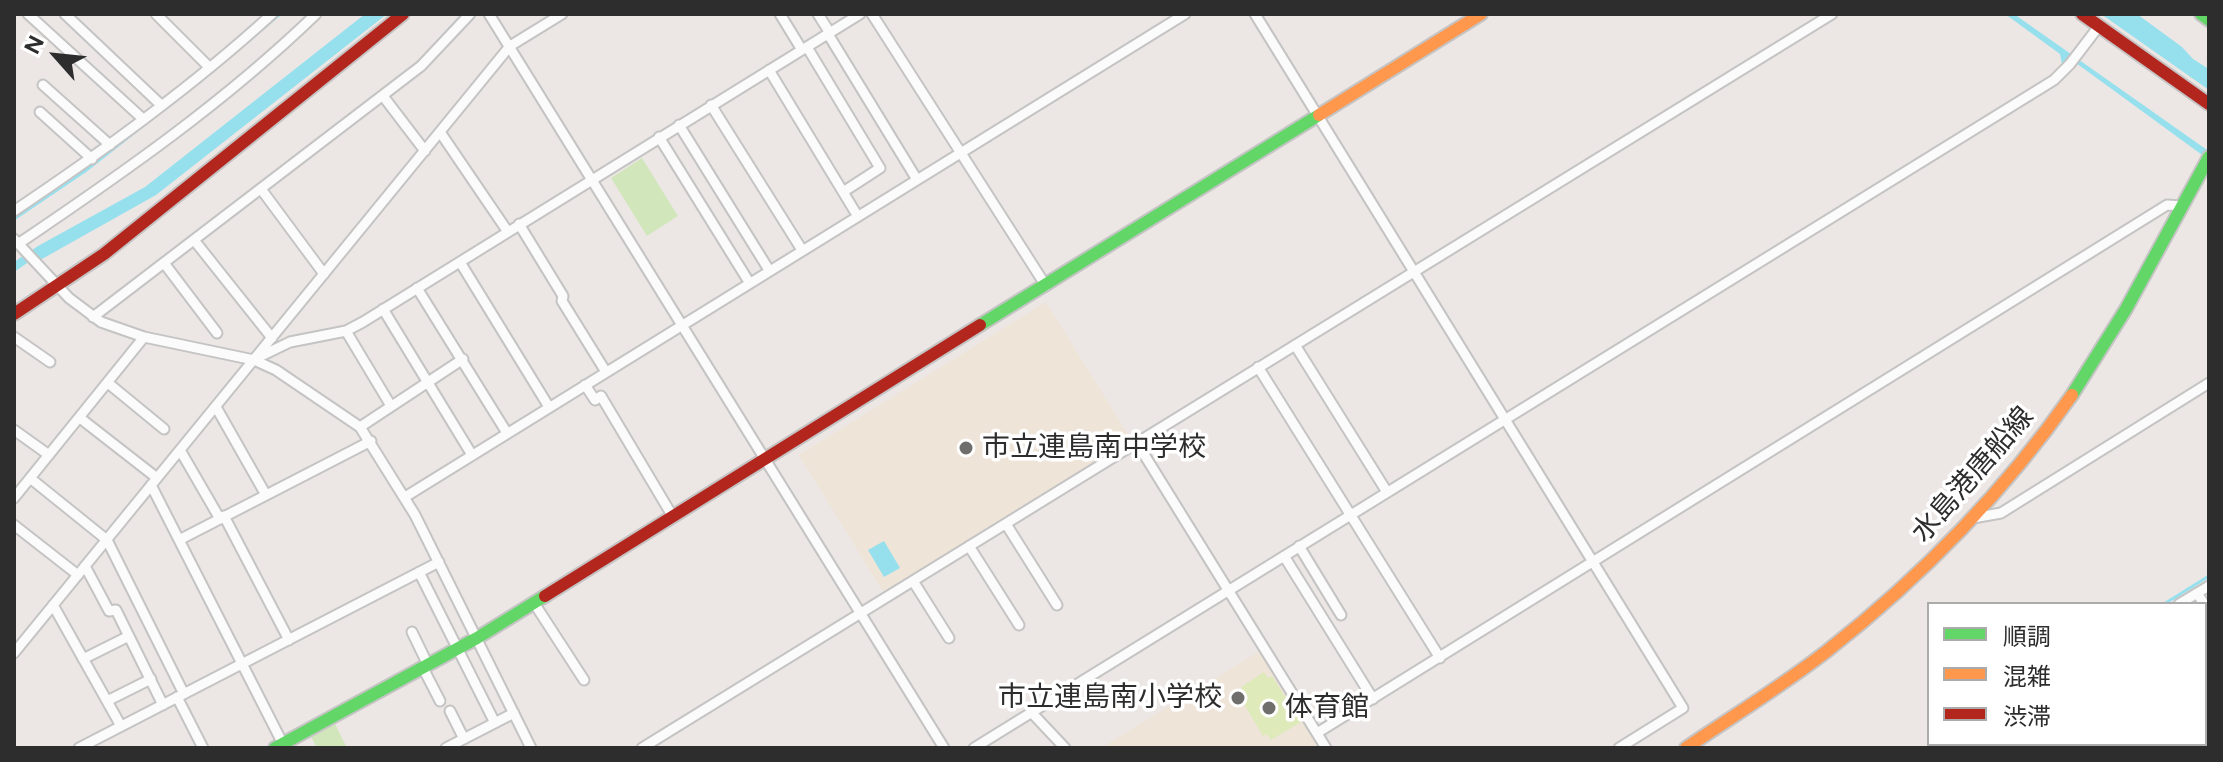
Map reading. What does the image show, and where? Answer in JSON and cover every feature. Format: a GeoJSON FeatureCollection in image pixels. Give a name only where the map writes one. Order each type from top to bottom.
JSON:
{"type":"FeatureCollection","features":[{"type":"Feature","properties":{"kind":"street"},"geometry":{"type":"LineString","coordinates":[[28,14],[143,119]]}},
{"type":"Feature","properties":{"kind":"street"},"geometry":{"type":"LineString","coordinates":[[65,14],[161,105]]}},
{"type":"Feature","properties":{"kind":"street"},"geometry":{"type":"LineString","coordinates":[[156,14],[209,67]]}},
{"type":"Feature","properties":{"kind":"street"},"geometry":{"type":"LineString","coordinates":[[14,211],[92,159],[272,14]]}},
{"type":"Feature","properties":{"kind":"street"},"geometry":{"type":"LineString","coordinates":[[316,14],[184,129],[19,244],[57,285],[93,317],[144,337],[254,360],[276,370],[360,427],[405,497],[531,748]]}},
{"type":"Feature","properties":{"kind":"street"},"geometry":{"type":"LineString","coordinates":[[93,317],[421,66],[470,14]]}},
{"type":"Feature","properties":{"kind":"street"},"geometry":{"type":"LineString","coordinates":[[489,14],[944,748]]}},
{"type":"Feature","properties":{"kind":"street"},"geometry":{"type":"LineString","coordinates":[[14,653],[510,46],[562,14]]}},
{"type":"Feature","properties":{"kind":"street"},"geometry":{"type":"LineString","coordinates":[[780,14],[880,168],[843,192]]}},
{"type":"Feature","properties":{"kind":"street"},"geometry":{"type":"LineString","coordinates":[[818,14],[916,178]]}},
{"type":"Feature","properties":{"kind":"street"},"geometry":{"type":"LineString","coordinates":[[254,360],[290,342],[346,331],[860,14]]}},
{"type":"Feature","properties":{"kind":"street"},"geometry":{"type":"LineString","coordinates":[[872,14],[1046,286]]}},
{"type":"Feature","properties":{"kind":"street"},"geometry":{"type":"LineString","coordinates":[[405,497],[1185,14]]}},
{"type":"Feature","properties":{"kind":"street"},"geometry":{"type":"LineString","coordinates":[[1255,14],[1683,708],[1619,748]]}},
{"type":"Feature","properties":{"kind":"street"},"geometry":{"type":"LineString","coordinates":[[80,418],[154,482],[179,540],[281,747],[477,638],[1481,14]]}},
{"type":"Feature","properties":{"kind":"street"},"geometry":{"type":"LineString","coordinates":[[642,748],[1832,14]]}},
{"type":"Feature","properties":{"kind":"street"},"geometry":{"type":"LineString","coordinates":[[2082,14],[2209,104]]}},
{"type":"Feature","properties":{"kind":"street"},"geometry":{"type":"LineString","coordinates":[[2201,14],[2209,20]]}},
{"type":"Feature","properties":{"kind":"street"},"geometry":{"type":"LineString","coordinates":[[14,314],[104,254],[401,15]]}},
{"type":"Feature","properties":{"kind":"street"},"geometry":{"type":"LineString","coordinates":[[974,748],[2054,80],[2099,26]]}},
{"type":"Feature","properties":{"kind":"street"},"geometry":{"type":"LineString","coordinates":[[769,70],[857,215]]}},
{"type":"Feature","properties":{"kind":"street"},"geometry":{"type":"LineString","coordinates":[[43,85],[110,145]]}},
{"type":"Feature","properties":{"kind":"street"},"geometry":{"type":"LineString","coordinates":[[383,96],[425,151]]}},
{"type":"Feature","properties":{"kind":"street"},"geometry":{"type":"LineString","coordinates":[[711,105],[802,250]]}},
{"type":"Feature","properties":{"kind":"street"},"geometry":{"type":"LineString","coordinates":[[40,112],[92,159]]}},
{"type":"Feature","properties":{"kind":"street"},"geometry":{"type":"LineString","coordinates":[[679,125],[769,270]]}},
{"type":"Feature","properties":{"kind":"street"},"geometry":{"type":"LineString","coordinates":[[440,132],[508,232]]}},
{"type":"Feature","properties":{"kind":"street"},"geometry":{"type":"LineString","coordinates":[[659,137],[749,282]]}},
{"type":"Feature","properties":{"kind":"street","name":"水島港唐船線"},"geometry":{"type":"LineString","coordinates":[[1686,748],[1843,639],[1926,566],[1973,518],[2024,458],[2089,370],[2208,159]]}},
{"type":"Feature","properties":{"kind":"street"},"geometry":{"type":"LineString","coordinates":[[261,189],[324,274]]}},
{"type":"Feature","properties":{"kind":"street"},"geometry":{"type":"LineString","coordinates":[[1317,733],[2167,205],[2182,206]]}},
{"type":"Feature","properties":{"kind":"street"},"geometry":{"type":"LineString","coordinates":[[519,224],[606,372]]}},
{"type":"Feature","properties":{"kind":"street"},"geometry":{"type":"LineString","coordinates":[[194,240],[272,338]]}},
{"type":"Feature","properties":{"kind":"street"},"geometry":{"type":"LineString","coordinates":[[460,262],[549,407]]}},
{"type":"Feature","properties":{"kind":"street"},"geometry":{"type":"LineString","coordinates":[[164,263],[217,333]]}},
{"type":"Feature","properties":{"kind":"street"},"geometry":{"type":"LineString","coordinates":[[417,288],[507,433]]}},
{"type":"Feature","properties":{"kind":"street"},"geometry":{"type":"LineString","coordinates":[[383,309],[472,455]]}},
{"type":"Feature","properties":{"kind":"street"},"geometry":{"type":"LineString","coordinates":[[346,331],[391,406]]}},
{"type":"Feature","properties":{"kind":"street"},"geometry":{"type":"LineString","coordinates":[[14,337],[50,362]]}},
{"type":"Feature","properties":{"kind":"street"},"geometry":{"type":"LineString","coordinates":[[14,498],[144,337]]}},
{"type":"Feature","properties":{"kind":"street"},"geometry":{"type":"LineString","coordinates":[[1295,345],[1387,492]]}},
{"type":"Feature","properties":{"kind":"street"},"geometry":{"type":"LineString","coordinates":[[360,427],[463,359]]}},
{"type":"Feature","properties":{"kind":"street"},"geometry":{"type":"LineString","coordinates":[[1258,367],[1440,658]]}},
{"type":"Feature","properties":{"kind":"street"},"geometry":{"type":"LineString","coordinates":[[108,383],[164,429]]}},
{"type":"Feature","properties":{"kind":"street"},"geometry":{"type":"LineString","coordinates":[[1973,518],[2001,513],[2209,383]]}},
{"type":"Feature","properties":{"kind":"street"},"geometry":{"type":"LineString","coordinates":[[585,385],[595,400],[601,396],[673,517]]}},
{"type":"Feature","properties":{"kind":"street"},"geometry":{"type":"LineString","coordinates":[[216,407],[266,495]]}},
{"type":"Feature","properties":{"kind":"street"},"geometry":{"type":"LineString","coordinates":[[14,430],[49,455]]}},
{"type":"Feature","properties":{"kind":"street"},"geometry":{"type":"LineString","coordinates":[[179,540],[371,441]]}},
{"type":"Feature","properties":{"kind":"street"},"geometry":{"type":"LineString","coordinates":[[1137,443],[1326,748]]}},
{"type":"Feature","properties":{"kind":"street"},"geometry":{"type":"LineString","coordinates":[[180,450],[222,518],[289,640]]}},
{"type":"Feature","properties":{"kind":"street"},"geometry":{"type":"LineString","coordinates":[[30,478],[107,540],[203,748]]}},
{"type":"Feature","properties":{"kind":"street"},"geometry":{"type":"LineString","coordinates":[[1006,524],[1057,605]]}},
{"type":"Feature","properties":{"kind":"street"},"geometry":{"type":"LineString","coordinates":[[14,525],[78,575]]}},
{"type":"Feature","properties":{"kind":"street"},"geometry":{"type":"LineString","coordinates":[[969,546],[1019,625]]}},
{"type":"Feature","properties":{"kind":"street"},"geometry":{"type":"LineString","coordinates":[[1299,546],[1341,615]]}},
{"type":"Feature","properties":{"kind":"street"},"geometry":{"type":"LineString","coordinates":[[1284,556],[1373,699]]}},
{"type":"Feature","properties":{"kind":"street"},"geometry":{"type":"LineString","coordinates":[[79,748],[439,562]]}},
{"type":"Feature","properties":{"kind":"street"},"geometry":{"type":"LineString","coordinates":[[85,566],[109,611],[116,610],[163,705]]}},
{"type":"Feature","properties":{"kind":"street"},"geometry":{"type":"LineString","coordinates":[[419,572],[495,723]]}},
{"type":"Feature","properties":{"kind":"street"},"geometry":{"type":"LineString","coordinates":[[913,581],[949,638]]}},
{"type":"Feature","properties":{"kind":"street"},"geometry":{"type":"LineString","coordinates":[[2182,602],[2209,586]]}},
{"type":"Feature","properties":{"kind":"street"},"geometry":{"type":"LineString","coordinates":[[2197,593],[2202,602]]}},
{"type":"Feature","properties":{"kind":"street"},"geometry":{"type":"LineString","coordinates":[[534,603],[584,680]]}},
{"type":"Feature","properties":{"kind":"street"},"geometry":{"type":"LineString","coordinates":[[53,605],[121,726]]}},
{"type":"Feature","properties":{"kind":"street"},"geometry":{"type":"LineString","coordinates":[[412,632],[440,701]]}},
{"type":"Feature","properties":{"kind":"street"},"geometry":{"type":"LineString","coordinates":[[83,659],[129,636]]}},
{"type":"Feature","properties":{"kind":"street"},"geometry":{"type":"LineString","coordinates":[[107,701],[151,679]]}},
{"type":"Feature","properties":{"kind":"street"},"geometry":{"type":"LineString","coordinates":[[450,711],[464,739]]}},
{"type":"Feature","properties":{"kind":"street"},"geometry":{"type":"LineString","coordinates":[[446,748],[514,713]]}},
{"type":"Feature","properties":{"kind":"street"},"geometry":{"type":"LineString","coordinates":[[1032,713],[1065,748]]}},
{"type":"Feature","properties":{"kind":"shaded area","name":"市立連島南中学校"},"geometry":{"type":"Polygon","coordinates":[[[1046,302],[1132,441],[887,593],[882,590],[799,455],[1046,302]]]}},
{"type":"Feature","properties":{"kind":"shaded area","name":"市立連島南小学校"},"geometry":{"type":"Polygon","coordinates":[[[1263,649],[1324,748],[1101,748],[1263,649]]]}},
{"type":"Feature","properties":{"kind":"green space"},"geometry":{"type":"Polygon","coordinates":[[[642,158],[678,216],[647,236],[611,178],[642,158]]]}},
{"type":"Feature","properties":{"kind":"green space","name":"体育館"},"geometry":{"type":"Polygon","coordinates":[[[1264,672],[1268,678],[1272,676],[1301,722],[1271,740],[1267,734],[1263,736],[1238,694],[1243,691],[1241,687],[1264,672]]]}},
{"type":"Feature","properties":{"kind":"green space"},"geometry":{"type":"Polygon","coordinates":[[[335,724],[347,748],[317,748],[311,737],[335,724]]]}},
{"type":"Feature","properties":{"kind":"water"},"geometry":{"type":"Polygon","coordinates":[[[365,14],[387,14],[156,195],[14,272],[14,262],[38,246],[145,187],[365,14]]]}},
{"type":"Feature","properties":{"kind":"water"},"geometry":{"type":"Polygon","coordinates":[[[461,14],[468,14],[436,49],[96,312],[94,309],[415,64],[461,14]]]}},
{"type":"Feature","properties":{"kind":"water"},"geometry":{"type":"Polygon","coordinates":[[[2005,14],[2014,14],[2209,151],[2209,160],[2076,63],[2062,64],[2060,54],[2005,14]]]}},
{"type":"Feature","properties":{"kind":"water"},"geometry":{"type":"Polygon","coordinates":[[[2101,14],[2137,14],[2209,69],[2209,90],[2101,14]]]}},
{"type":"Feature","properties":{"kind":"water"},"geometry":{"type":"Polygon","coordinates":[[[884,541],[900,568],[884,577],[868,550],[884,541]]]}},
{"type":"Feature","properties":{"kind":"waterway"},"geometry":{"type":"LineString","coordinates":[[243,45],[280,14]]}},
{"type":"Feature","properties":{"kind":"waterway"},"geometry":{"type":"LineString","coordinates":[[14,219],[85,171],[163,110]]}},
{"type":"Feature","properties":{"kind":"waterway"},"geometry":{"type":"LineString","coordinates":[[2167,602],[2209,576]]}},
{"type":"Feature","properties":{"kind":"traffic: fast"},"geometry":{"type":"LineString","coordinates":[[2201,14],[2209,20]]}},
{"type":"Feature","properties":{"kind":"traffic: fast"},"geometry":{"type":"LineString","coordinates":[[980,325],[1319,115]]}},
{"type":"Feature","properties":{"kind":"traffic: fast"},"geometry":{"type":"LineString","coordinates":[[2072,395],[2126,309],[2209,157]]}},
{"type":"Feature","properties":{"kind":"traffic: fast"},"geometry":{"type":"LineString","coordinates":[[275,748],[477,638],[545,596]]}},
{"type":"Feature","properties":{"kind":"traffic: slow"},"geometry":{"type":"LineString","coordinates":[[1319,115],[1481,14]]}},
{"type":"Feature","properties":{"kind":"traffic: slow"},"geometry":{"type":"LineString","coordinates":[[1686,748],[1810,664],[1895,594],[1989,499],[2072,395]]}},
{"type":"Feature","properties":{"kind":"traffic: jam"},"geometry":{"type":"LineString","coordinates":[[14,314],[104,254],[403,14]]}},
{"type":"Feature","properties":{"kind":"traffic: jam"},"geometry":{"type":"LineString","coordinates":[[2082,14],[2209,104]]}},
{"type":"Feature","properties":{"kind":"traffic: jam"},"geometry":{"type":"LineString","coordinates":[[545,596],[980,325]]}},
{"type":"Feature","properties":{"kind":"place","name":"市立連島南中学校"},"geometry":{"type":"Point","coordinates":[966,448]}},
{"type":"Feature","properties":{"kind":"place","name":"市立連島南小学校"},"geometry":{"type":"Point","coordinates":[1238,698]}},
{"type":"Feature","properties":{"kind":"place","name":"体育館"},"geometry":{"type":"Point","coordinates":[1269,708]}}]}
